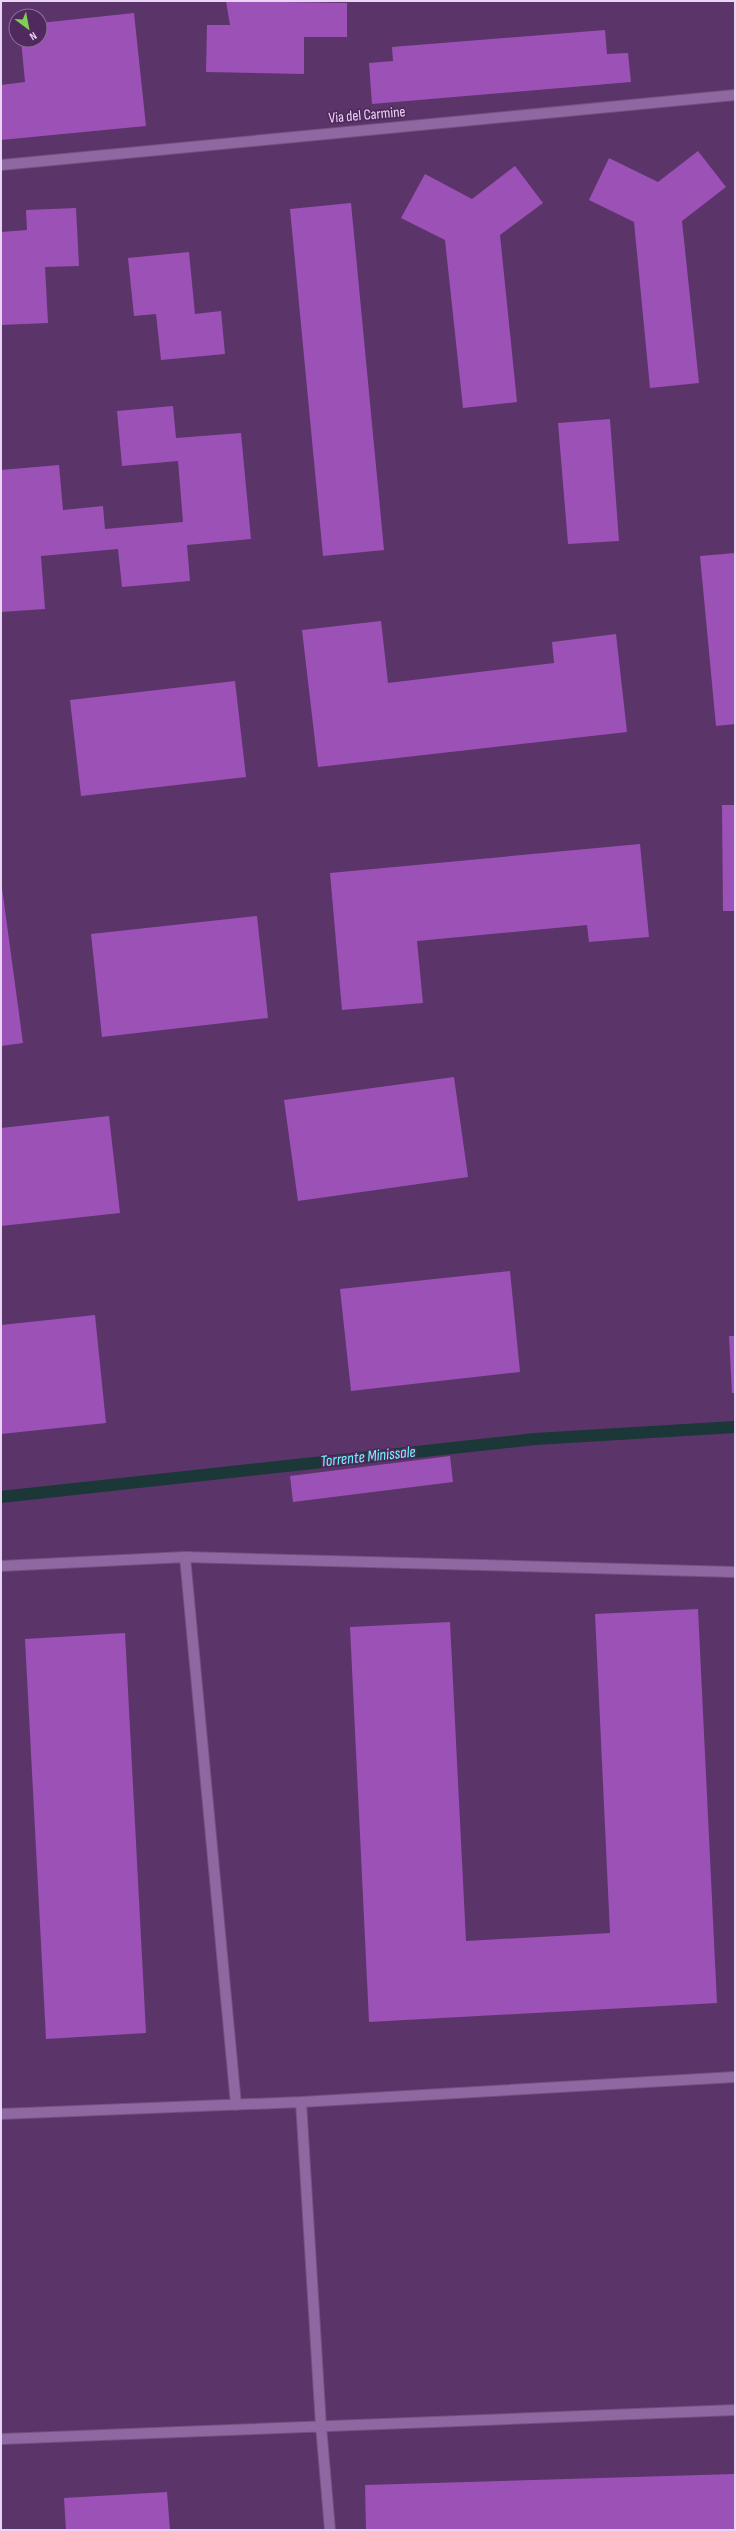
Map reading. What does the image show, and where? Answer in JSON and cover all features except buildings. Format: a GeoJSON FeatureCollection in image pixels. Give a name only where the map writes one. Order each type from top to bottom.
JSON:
{"type":"FeatureCollection","features":[{"type":"Feature","properties":{"kind":"street","name":"Via del Carmine"},"geometry":{"type":"LineString","coordinates":[[1,165],[735,96]]}},
{"type":"Feature","properties":{"kind":"street"},"geometry":{"type":"LineString","coordinates":[[1,1566],[185,1557],[735,1572]]}},
{"type":"Feature","properties":{"kind":"street"},"geometry":{"type":"LineString","coordinates":[[185,1557],[236,2105]]}},
{"type":"Feature","properties":{"kind":"street"},"geometry":{"type":"LineString","coordinates":[[1,2114],[301,2102],[735,2077]]}},
{"type":"Feature","properties":{"kind":"street"},"geometry":{"type":"LineString","coordinates":[[301,2102],[321,2426],[330,2530]]}},
{"type":"Feature","properties":{"kind":"street"},"geometry":{"type":"LineString","coordinates":[[1,2439],[735,2410]]}},
{"type":"Feature","properties":{"kind":"waterway","name":"Torrente Minissale"},"geometry":{"type":"LineString","coordinates":[[1,1497],[535,1439],[735,1427]]}}]}
